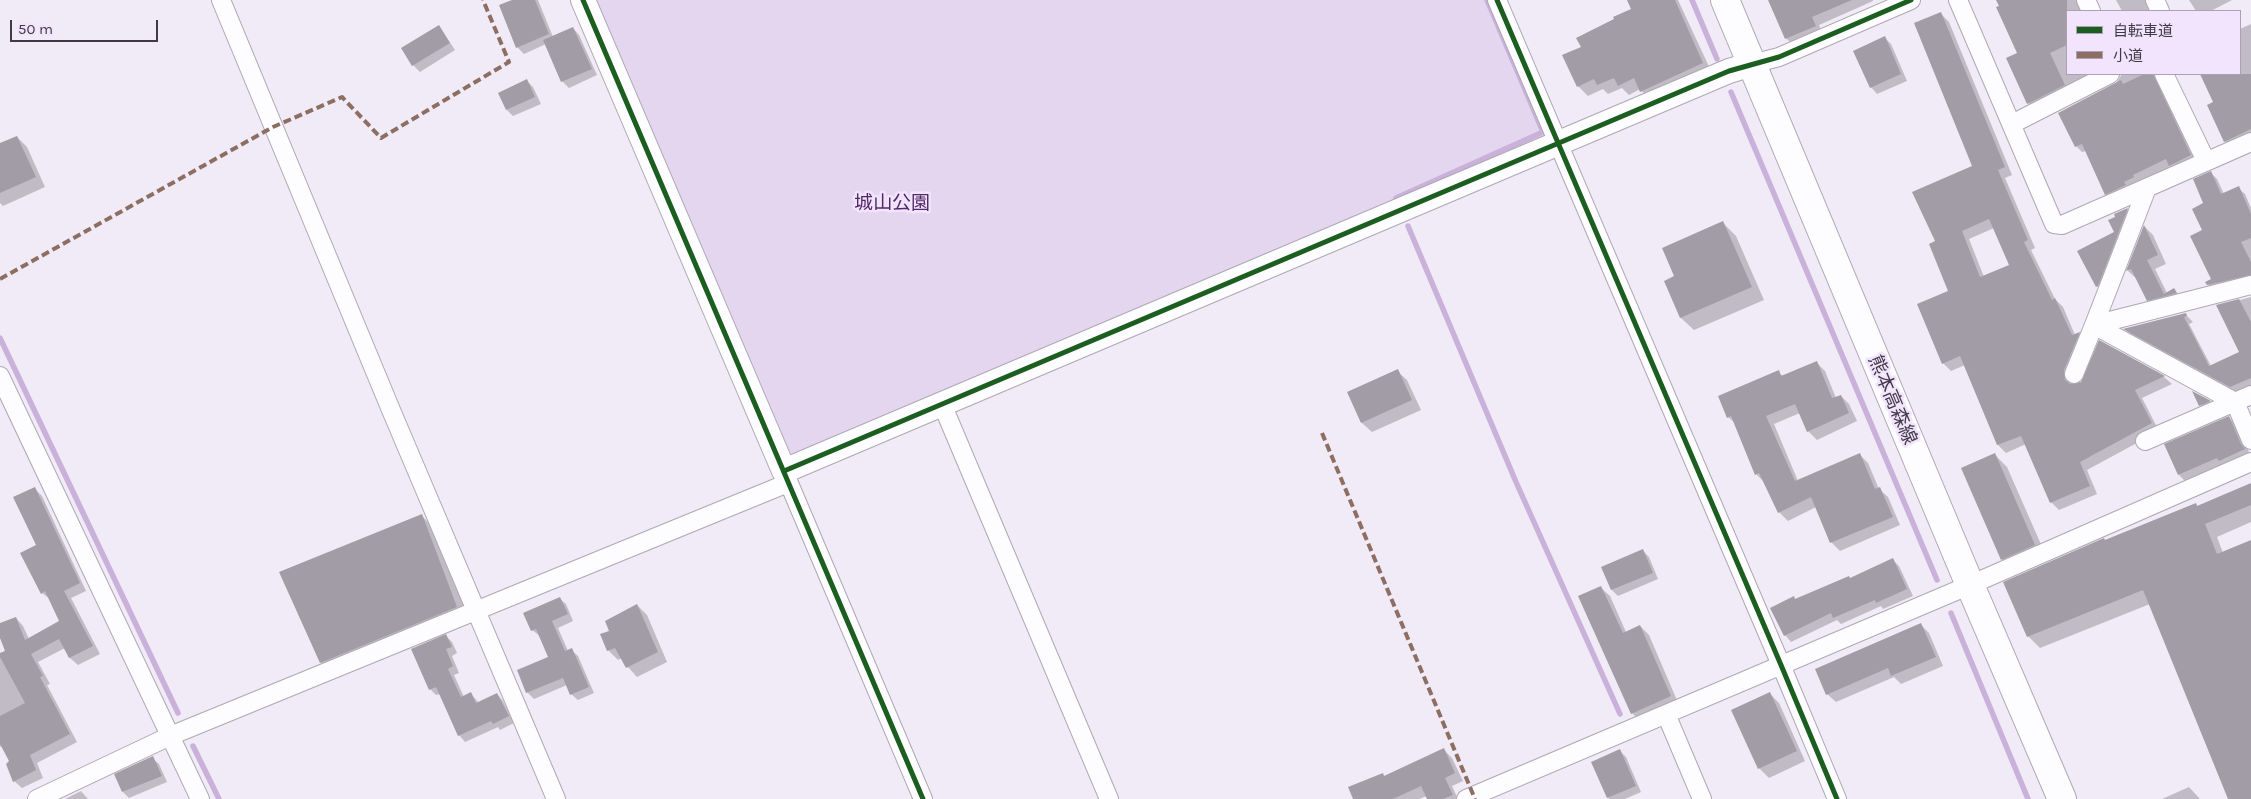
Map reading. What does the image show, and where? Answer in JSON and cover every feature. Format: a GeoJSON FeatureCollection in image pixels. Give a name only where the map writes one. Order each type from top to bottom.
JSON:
{"type":"FeatureCollection","features":[{"type":"Feature","properties":{"kind":"main road","name":"熊本高森線"},"geometry":{"type":"LineString","coordinates":[[1725,0],[1970,585],[2062,799]]}},
{"type":"Feature","properties":{"kind":"street"},"geometry":{"type":"LineString","coordinates":[[221,0],[556,799]]}},
{"type":"Feature","properties":{"kind":"street"},"geometry":{"type":"LineString","coordinates":[[583,0],[923,799]]}},
{"type":"Feature","properties":{"kind":"street"},"geometry":{"type":"LineString","coordinates":[[1497,0],[1837,799]]}},
{"type":"Feature","properties":{"kind":"street"},"geometry":{"type":"LineString","coordinates":[[36,799],[170,736],[476,611],[786,477],[942,404],[1729,71],[1779,56],[1911,0]]}},
{"type":"Feature","properties":{"kind":"street"},"geometry":{"type":"LineString","coordinates":[[1958,0],[2054,224],[2062,225],[2251,142]]}},
{"type":"Feature","properties":{"kind":"street"},"geometry":{"type":"LineString","coordinates":[[2012,124],[2108,75]]}},
{"type":"Feature","properties":{"kind":"street"},"geometry":{"type":"LineString","coordinates":[[2164,75],[2206,161]]}},
{"type":"Feature","properties":{"kind":"street"},"geometry":{"type":"LineString","coordinates":[[2074,374],[2147,188]]}},
{"type":"Feature","properties":{"kind":"street"},"geometry":{"type":"LineString","coordinates":[[2094,325],[2251,286]]}},
{"type":"Feature","properties":{"kind":"street"},"geometry":{"type":"LineString","coordinates":[[2094,325],[2235,402],[2251,440]]}},
{"type":"Feature","properties":{"kind":"street"},"geometry":{"type":"LineString","coordinates":[[0,376],[200,799]]}},
{"type":"Feature","properties":{"kind":"street"},"geometry":{"type":"LineString","coordinates":[[2145,441],[2251,395]]}},
{"type":"Feature","properties":{"kind":"street"},"geometry":{"type":"LineString","coordinates":[[942,404],[1109,799]]}},
{"type":"Feature","properties":{"kind":"street"},"geometry":{"type":"LineString","coordinates":[[1466,799],[1970,585],[2251,462]]}},
{"type":"Feature","properties":{"kind":"street"},"geometry":{"type":"LineString","coordinates":[[1666,714],[1702,799]]}},
{"type":"Feature","properties":{"kind":"green space","name":"城山公園"},"geometry":{"type":"Polygon","coordinates":[[[583,0],[1492,0],[1557,144],[784,471],[583,0]]]}},
{"type":"Feature","properties":{"kind":"building"},"geometry":{"type":"Polygon","coordinates":[[[512,0],[535,0],[549,34],[516,48],[499,5],[512,0]]]}},
{"type":"Feature","properties":{"kind":"building"},"geometry":{"type":"Polygon","coordinates":[[[1627,0],[1675,0],[1703,63],[1640,92],[1634,78],[1618,86],[1614,78],[1597,85],[1594,79],[1577,87],[1562,55],[1581,47],[1576,38],[1631,9],[1627,0]]]}},
{"type":"Feature","properties":{"kind":"building"},"geometry":{"type":"Polygon","coordinates":[[[1768,0],[1852,0],[1812,17],[1816,26],[1785,39],[1768,0]]]}},
{"type":"Feature","properties":{"kind":"building"},"geometry":{"type":"Polygon","coordinates":[[[1996,0],[2067,0],[2066,45],[2050,53],[2065,85],[2027,104],[2006,58],[2017,53],[1996,7],[1999,6],[1996,0]]]}},
{"type":"Feature","properties":{"kind":"building"},"geometry":{"type":"Polygon","coordinates":[[[1941,12],[2005,167],[1998,170],[2028,240],[2024,242],[2052,300],[2055,298],[2072,335],[2080,332],[2064,370],[2065,380],[2070,384],[2081,382],[2099,340],[2165,376],[2135,390],[2152,423],[2080,462],[2090,486],[2050,503],[2021,436],[1997,445],[1960,356],[1942,364],[1917,304],[1948,291],[1929,244],[1935,241],[1912,192],[1972,166],[1914,23],[1941,12]],[[1989,219],[1962,231],[1980,277],[2009,265],[1989,219]]]}},
{"type":"Feature","properties":{"kind":"building"},"geometry":{"type":"Polygon","coordinates":[[[439,25],[450,43],[412,66],[401,48],[439,25]]]}},
{"type":"Feature","properties":{"kind":"building"},"geometry":{"type":"Polygon","coordinates":[[[573,27],[592,69],[561,82],[543,40],[573,27]]]}},
{"type":"Feature","properties":{"kind":"building"},"geometry":{"type":"Polygon","coordinates":[[[1885,36],[1901,74],[1870,88],[1853,51],[1885,36]]]}},
{"type":"Feature","properties":{"kind":"building"},"geometry":{"type":"Polygon","coordinates":[[[2251,74],[2251,129],[2224,142],[2207,105],[2213,102],[2200,75],[2251,74]]]}},
{"type":"Feature","properties":{"kind":"building"},"geometry":{"type":"Polygon","coordinates":[[[2142,75],[2153,75],[2191,155],[2169,166],[2166,159],[2133,175],[2134,177],[2124,182],[2126,185],[2105,195],[2082,144],[2075,147],[2058,113],[2121,80],[2123,84],[2142,75]]]}},
{"type":"Feature","properties":{"kind":"building"},"geometry":{"type":"Polygon","coordinates":[[[527,79],[535,97],[506,110],[498,93],[527,79]]]}},
{"type":"Feature","properties":{"kind":"building"},"geometry":{"type":"Polygon","coordinates":[[[17,136],[36,177],[0,193],[0,143],[17,136]]]}},
{"type":"Feature","properties":{"kind":"building"},"geometry":{"type":"Polygon","coordinates":[[[2211,171],[2221,194],[2239,186],[2251,214],[2251,238],[2241,242],[2251,262],[2251,275],[2207,285],[2205,282],[2211,279],[2190,236],[2202,230],[2192,209],[2203,203],[2193,179],[2211,171]]]}},
{"type":"Feature","properties":{"kind":"building"},"geometry":{"type":"Polygon","coordinates":[[[2128,208],[2096,287],[2077,251],[2114,232],[2108,220],[2115,217],[2114,214],[2128,208]]]}},
{"type":"Feature","properties":{"kind":"building"},"geometry":{"type":"Polygon","coordinates":[[[1723,221],[1752,287],[1680,318],[1664,281],[1674,276],[1662,248],[1723,221]]]}},
{"type":"Feature","properties":{"kind":"building"},"geometry":{"type":"Polygon","coordinates":[[[2144,225],[2158,255],[2147,260],[2164,294],[2174,288],[2177,293],[2147,301],[2131,269],[2126,271],[2144,225]]]}},
{"type":"Feature","properties":{"kind":"building"},"geometry":{"type":"Polygon","coordinates":[[[2239,299],[2251,322],[2251,378],[2230,387],[2123,329],[2186,313],[2187,316],[2184,317],[2209,366],[2239,352],[2216,305],[2239,299]]]}},
{"type":"Feature","properties":{"kind":"building"},"geometry":{"type":"Polygon","coordinates":[[[1817,361],[1832,398],[1841,395],[1849,413],[1807,432],[1795,404],[1766,416],[1795,481],[1860,453],[1875,489],[1880,487],[1893,517],[1830,543],[1811,497],[1778,513],[1759,473],[1755,475],[1731,416],[1727,418],[1718,396],[1779,370],[1781,376],[1817,361]]]}},
{"type":"Feature","properties":{"kind":"building"},"geometry":{"type":"Polygon","coordinates":[[[1398,369],[1412,400],[1361,423],[1347,392],[1398,369]]]}},
{"type":"Feature","properties":{"kind":"building"},"geometry":{"type":"Polygon","coordinates":[[[2192,391],[2211,401],[2199,406],[2192,391]]]}},
{"type":"Feature","properties":{"kind":"building"},"geometry":{"type":"Polygon","coordinates":[[[2229,416],[2245,449],[2219,461],[2217,458],[2178,475],[2164,444],[2229,416]]]}},
{"type":"Feature","properties":{"kind":"building"},"geometry":{"type":"Polygon","coordinates":[[[1995,453],[2035,545],[2001,560],[1961,468],[1995,453]]]}},
{"type":"Feature","properties":{"kind":"building"},"geometry":{"type":"Polygon","coordinates":[[[2251,483],[2251,505],[2205,524],[2217,554],[2251,540],[2251,799],[2228,799],[2143,590],[2027,637],[2003,582],[2104,538],[2105,540],[2196,503],[2197,506],[2251,483]]]}},
{"type":"Feature","properties":{"kind":"building"},"geometry":{"type":"Polygon","coordinates":[[[35,487],[80,583],[64,591],[93,646],[69,658],[59,639],[31,654],[43,676],[40,677],[70,734],[30,755],[36,770],[13,782],[6,764],[9,761],[0,744],[0,716],[25,703],[0,657],[0,653],[5,651],[0,638],[0,623],[16,617],[25,640],[59,621],[45,591],[41,594],[20,553],[36,545],[13,497],[35,487]]]}},
{"type":"Feature","properties":{"kind":"building"},"geometry":{"type":"Polygon","coordinates":[[[422,514],[457,607],[320,663],[279,572],[422,514]]]}},
{"type":"Feature","properties":{"kind":"building"},"geometry":{"type":"Polygon","coordinates":[[[1643,549],[1653,573],[1611,590],[1601,567],[1643,549]]]}},
{"type":"Feature","properties":{"kind":"building"},"geometry":{"type":"Polygon","coordinates":[[[1893,558],[1907,589],[1876,603],[1875,600],[1833,618],[1831,613],[1784,636],[1770,608],[1794,596],[1795,599],[1849,576],[1850,578],[1893,558]]]}},
{"type":"Feature","properties":{"kind":"building"},"geometry":{"type":"Polygon","coordinates":[[[1601,586],[1623,633],[1640,625],[1671,696],[1631,714],[1578,596],[1601,586]]]}},
{"type":"Feature","properties":{"kind":"building"},"geometry":{"type":"Polygon","coordinates":[[[560,597],[568,614],[552,621],[565,651],[572,648],[589,687],[570,695],[563,678],[526,693],[517,670],[548,657],[536,629],[531,631],[523,613],[560,597]]]}},
{"type":"Feature","properties":{"kind":"building"},"geometry":{"type":"Polygon","coordinates":[[[637,604],[658,652],[626,668],[615,648],[607,651],[600,634],[609,631],[605,621],[637,604]]]}},
{"type":"Feature","properties":{"kind":"building"},"geometry":{"type":"Polygon","coordinates":[[[1921,623],[1936,657],[1891,676],[1888,668],[1826,695],[1815,669],[1921,623]]]}},
{"type":"Feature","properties":{"kind":"building"},"geometry":{"type":"Polygon","coordinates":[[[446,634],[452,647],[446,649],[453,666],[448,669],[461,697],[471,692],[476,703],[497,693],[509,716],[493,724],[491,721],[458,736],[436,687],[429,690],[411,649],[446,634]]]}},
{"type":"Feature","properties":{"kind":"building"},"geometry":{"type":"Polygon","coordinates":[[[1770,692],[1797,751],[1758,769],[1731,710],[1770,692]]]}},
{"type":"Feature","properties":{"kind":"building"},"geometry":{"type":"Polygon","coordinates":[[[1444,748],[1455,773],[1445,778],[1453,795],[1443,799],[1427,799],[1421,786],[1393,799],[1353,799],[1348,787],[1383,773],[1384,776],[1444,748]]]}},
{"type":"Feature","properties":{"kind":"building"},"geometry":{"type":"Polygon","coordinates":[[[1620,749],[1636,786],[1607,798],[1591,762],[1620,749]]]}},
{"type":"Feature","properties":{"kind":"building"},"geometry":{"type":"Polygon","coordinates":[[[153,756],[162,776],[122,792],[114,774],[153,756]]]}},
{"type":"Feature","properties":{"kind":"waterway"},"geometry":{"type":"LineString","coordinates":[[1396,198],[1543,132],[1487,0]]}},
{"type":"Feature","properties":{"kind":"waterway"},"geometry":{"type":"LineString","coordinates":[[1692,0],[1717,59]]}},
{"type":"Feature","properties":{"kind":"waterway"},"geometry":{"type":"LineString","coordinates":[[1731,92],[1937,580]]}},
{"type":"Feature","properties":{"kind":"waterway"},"geometry":{"type":"LineString","coordinates":[[1408,226],[1516,482],[1620,714]]}},
{"type":"Feature","properties":{"kind":"waterway"},"geometry":{"type":"LineString","coordinates":[[0,338],[178,713]]}},
{"type":"Feature","properties":{"kind":"waterway"},"geometry":{"type":"LineString","coordinates":[[1951,613],[2028,799]]}},
{"type":"Feature","properties":{"kind":"waterway"},"geometry":{"type":"LineString","coordinates":[[193,746],[219,799]]}},
{"type":"Feature","properties":{"kind":"marked path"},"geometry":{"type":"LineString","coordinates":[[0,279],[273,127],[342,97],[381,138],[509,62],[483,0]]}},
{"type":"Feature","properties":{"kind":"marked path"},"geometry":{"type":"LineString","coordinates":[[1322,433],[1475,799]]}},
{"type":"Feature","properties":{"kind":"cycle path"},"geometry":{"type":"LineString","coordinates":[[583,0],[923,799]]}},
{"type":"Feature","properties":{"kind":"cycle path"},"geometry":{"type":"LineString","coordinates":[[1497,0],[1837,799]]}},
{"type":"Feature","properties":{"kind":"cycle path"},"geometry":{"type":"LineString","coordinates":[[784,471],[1729,71],[1779,57],[1911,0]]}}]}
